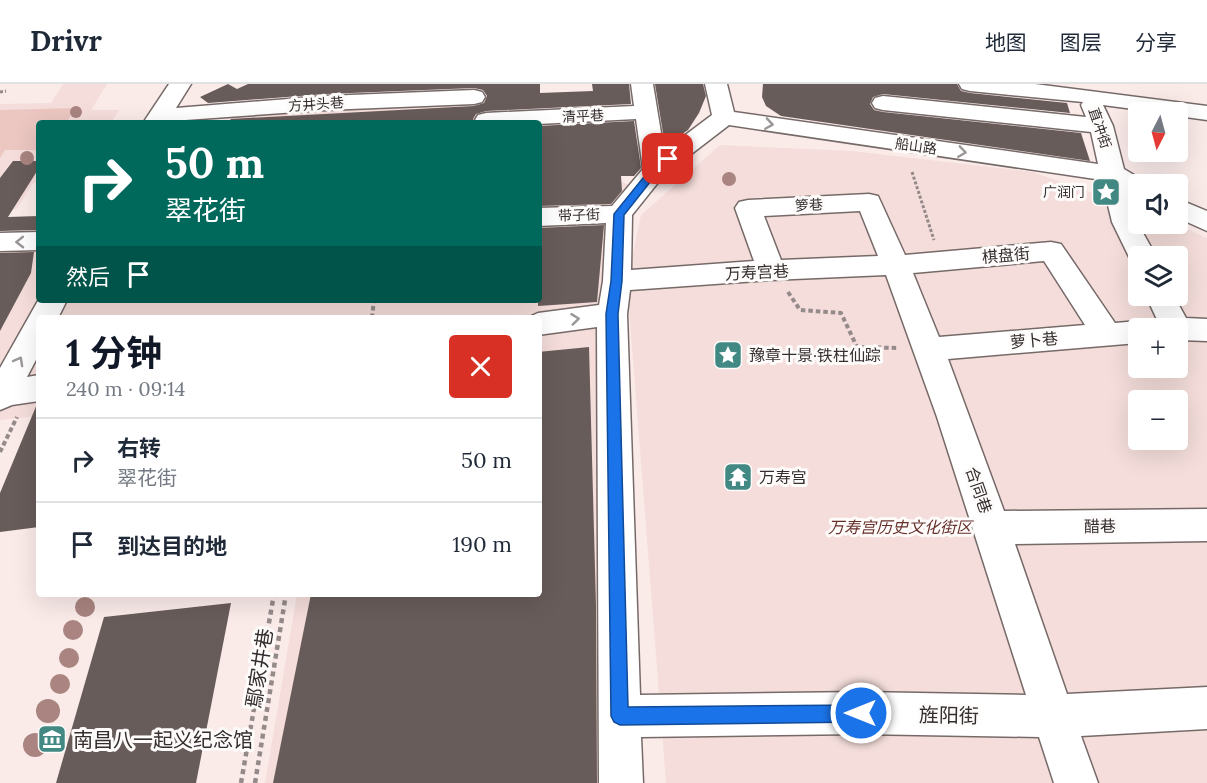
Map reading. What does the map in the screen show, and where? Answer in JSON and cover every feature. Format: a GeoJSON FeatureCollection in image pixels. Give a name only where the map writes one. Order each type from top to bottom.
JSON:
{"type":"FeatureCollection","features":[{"type":"Feature","properties":{"kind":"street"},"geometry":{"type":"LineString","coordinates":[[157,119],[183,84]]}},
{"type":"Feature","properties":{"kind":"street"},"geometry":{"type":"LineString","coordinates":[[642,84],[655,170]]}},
{"type":"Feature","properties":{"kind":"street"},"geometry":{"type":"LineString","coordinates":[[621,783],[612,314],[617,281],[619,214],[655,170],[686,151],[724,117],[716,84]]}},
{"type":"Feature","properties":{"kind":"street"},"geometry":{"type":"LineString","coordinates":[[970,84],[1086,90],[1207,113]]}},
{"type":"Feature","properties":{"kind":"street","name":"直冲街"},"geometry":{"type":"LineString","coordinates":[[1086,90],[1101,126],[1125,222],[1137,246]]}},
{"type":"Feature","properties":{"kind":"street"},"geometry":{"type":"LineString","coordinates":[[471,91],[485,120]]}},
{"type":"Feature","properties":{"kind":"street","name":"方井头巷"},"geometry":{"type":"LineString","coordinates":[[157,119],[471,91]]}},
{"type":"Feature","properties":{"kind":"street"},"geometry":{"type":"LineString","coordinates":[[890,142],[881,93],[1101,126]]}},
{"type":"Feature","properties":{"kind":"street","name":"清平巷"},"geometry":{"type":"LineString","coordinates":[[518,120],[646,112]]}},
{"type":"Feature","properties":{"kind":"street","name":"船山路"},"geometry":{"type":"LineString","coordinates":[[724,117],[1114,174],[1128,182]]}},
{"type":"Feature","properties":{"kind":"street","name":"箩巷"},"geometry":{"type":"LineString","coordinates":[[771,270],[748,208],[869,202]]}},
{"type":"Feature","properties":{"kind":"street","name":"合同巷"},"geometry":{"type":"LineString","coordinates":[[869,202],[897,265],[929,349],[993,528],[1076,783]]}},
{"type":"Feature","properties":{"kind":"street"},"geometry":{"type":"LineString","coordinates":[[1188,212],[1207,222]]}},
{"type":"Feature","properties":{"kind":"street","name":"带子街"},"geometry":{"type":"LineString","coordinates":[[542,217],[619,214]]}},
{"type":"Feature","properties":{"kind":"street"},"geometry":{"type":"LineString","coordinates":[[0,242],[36,241]]}},
{"type":"Feature","properties":{"kind":"street","name":"棋盘街"},"geometry":{"type":"LineString","coordinates":[[897,265],[1052,251],[1107,335]]}},
{"type":"Feature","properties":{"kind":"street","name":"万寿宫巷"},"geometry":{"type":"LineString","coordinates":[[617,281],[771,270],[897,265]]}},
{"type":"Feature","properties":{"kind":"street"},"geometry":{"type":"LineString","coordinates":[[542,323],[612,314]]}},
{"type":"Feature","properties":{"kind":"street"},"geometry":{"type":"LineString","coordinates":[[1188,329],[1207,330]]}},
{"type":"Feature","properties":{"kind":"street","name":"萝卜巷"},"geometry":{"type":"LineString","coordinates":[[929,349],[1128,333]]}},
{"type":"Feature","properties":{"kind":"street"},"geometry":{"type":"LineString","coordinates":[[12,397],[36,334]]}},
{"type":"Feature","properties":{"kind":"street","name":"醋巷"},"geometry":{"type":"LineString","coordinates":[[993,528],[1207,525]]}},
{"type":"Feature","properties":{"kind":"street","name":"旌阳街"},"geometry":{"type":"LineString","coordinates":[[620,716],[861,713],[1053,716],[1207,708]]}},
{"type":"Feature","properties":{"kind":"path"},"geometry":{"type":"LineString","coordinates":[[0,92],[6,91]]}},
{"type":"Feature","properties":{"kind":"path"},"geometry":{"type":"LineString","coordinates":[[912,172],[940,261]]}},
{"type":"Feature","properties":{"kind":"path"},"geometry":{"type":"LineString","coordinates":[[771,270],[800,309],[841,313],[857,347],[929,349]]}},
{"type":"Feature","properties":{"kind":"path"},"geometry":{"type":"LineString","coordinates":[[0,452],[12,397]]}},
{"type":"Feature","properties":{"kind":"path"},"geometry":{"type":"LineString","coordinates":[[241,783],[273,597]]}},
{"type":"Feature","properties":{"kind":"path","name":"鄢家井巷"},"geometry":{"type":"LineString","coordinates":[[255,783],[286,597]]}},
{"type":"Feature","properties":{"kind":"shaded area"},"geometry":{"type":"Polygon","coordinates":[[[63,84],[107,84],[91,110],[119,110],[113,120],[36,120],[36,182],[33,183],[17,209],[0,210],[0,104],[51,103],[63,84]]]}},
{"type":"Feature","properties":{"kind":"shaded area"},"geometry":{"type":"Polygon","coordinates":[[[469,101],[504,120],[229,120],[231,116],[469,101]]]}},
{"type":"Feature","properties":{"kind":"shaded area"},"geometry":{"type":"Polygon","coordinates":[[[76,108],[68,120],[36,120],[36,150],[5,150],[0,158],[0,110],[76,108]]]}},
{"type":"Feature","properties":{"kind":"shaded area"},"geometry":{"type":"Polygon","coordinates":[[[542,140],[632,187],[606,783],[265,783],[296,597],[542,597],[542,315],[36,315],[36,416],[0,420],[0,247],[36,246],[36,303],[542,303],[542,140]]]}},
{"type":"Feature","properties":{"kind":"shaded area","name":"万寿宫历史文化街区"},"geometry":{"type":"Polygon","coordinates":[[[720,145],[852,151],[1033,172],[1128,205],[1128,234],[1188,234],[1188,229],[1207,238],[1207,783],[666,783],[627,283],[641,215],[720,145]]]}},
{"type":"Feature","properties":{"kind":"building"},"geometry":{"type":"Polygon","coordinates":[[[228,84],[237,89],[248,84],[540,84],[540,93],[593,91],[592,84],[629,84],[631,104],[486,111],[476,114],[473,120],[231,120],[474,106],[484,103],[487,96],[483,90],[474,88],[326,94],[208,103],[200,97],[228,84]]]}},
{"type":"Feature","properties":{"kind":"building"},"geometry":{"type":"Polygon","coordinates":[[[655,84],[703,84],[706,96],[699,113],[688,130],[676,138],[664,139],[655,84]]]}},
{"type":"Feature","properties":{"kind":"building"},"geometry":{"type":"Polygon","coordinates":[[[763,84],[957,84],[961,91],[970,93],[1067,103],[1070,113],[883,94],[873,97],[870,104],[874,110],[883,112],[1081,133],[1090,161],[781,116],[766,106],[762,97],[763,84]]]}},
{"type":"Feature","properties":{"kind":"building"},"geometry":{"type":"Polygon","coordinates":[[[634,121],[641,168],[634,176],[621,176],[622,191],[611,204],[542,206],[542,126],[634,121]]]}},
{"type":"Feature","properties":{"kind":"building"},"geometry":{"type":"Polygon","coordinates":[[[13,161],[36,161],[36,173],[8,217],[36,216],[36,230],[0,231],[0,178],[13,161]]]}},
{"type":"Feature","properties":{"kind":"building"},"geometry":{"type":"Polygon","coordinates":[[[604,225],[597,302],[538,306],[538,303],[542,303],[542,228],[604,225]]]}},
{"type":"Feature","properties":{"kind":"building"},"geometry":{"type":"Polygon","coordinates":[[[34,252],[31,273],[0,331],[0,253],[34,252]]]}},
{"type":"Feature","properties":{"kind":"building"},"geometry":{"type":"Polygon","coordinates":[[[589,347],[596,605],[597,783],[273,783],[310,597],[542,597],[542,352],[589,347]]]}},
{"type":"Feature","properties":{"kind":"building"},"geometry":{"type":"Polygon","coordinates":[[[36,406],[36,527],[0,532],[0,493],[36,406]]]}},
{"type":"Feature","properties":{"kind":"building"},"geometry":{"type":"Polygon","coordinates":[[[231,603],[196,783],[56,783],[104,617],[231,603]]]}},
{"type":"Feature","properties":{"kind":"place","name":"广润门"},"geometry":{"type":"Point","coordinates":[1106,192]}},
{"type":"Feature","properties":{"kind":"place","name":"豫章十景·铁柱仙踪"},"geometry":{"type":"Point","coordinates":[728,355]}},
{"type":"Feature","properties":{"kind":"place","name":"万寿宫"},"geometry":{"type":"Point","coordinates":[738,477]}},
{"type":"Feature","properties":{"kind":"place","name":"南昌八一起义纪念馆"},"geometry":{"type":"Point","coordinates":[52,739]}},
{"type":"Feature","properties":{"kind":"route"},"geometry":{"type":"LineString","coordinates":[[668,159],[655,170],[619,214],[617,281],[612,314],[620,716],[861,713]]}}]}
